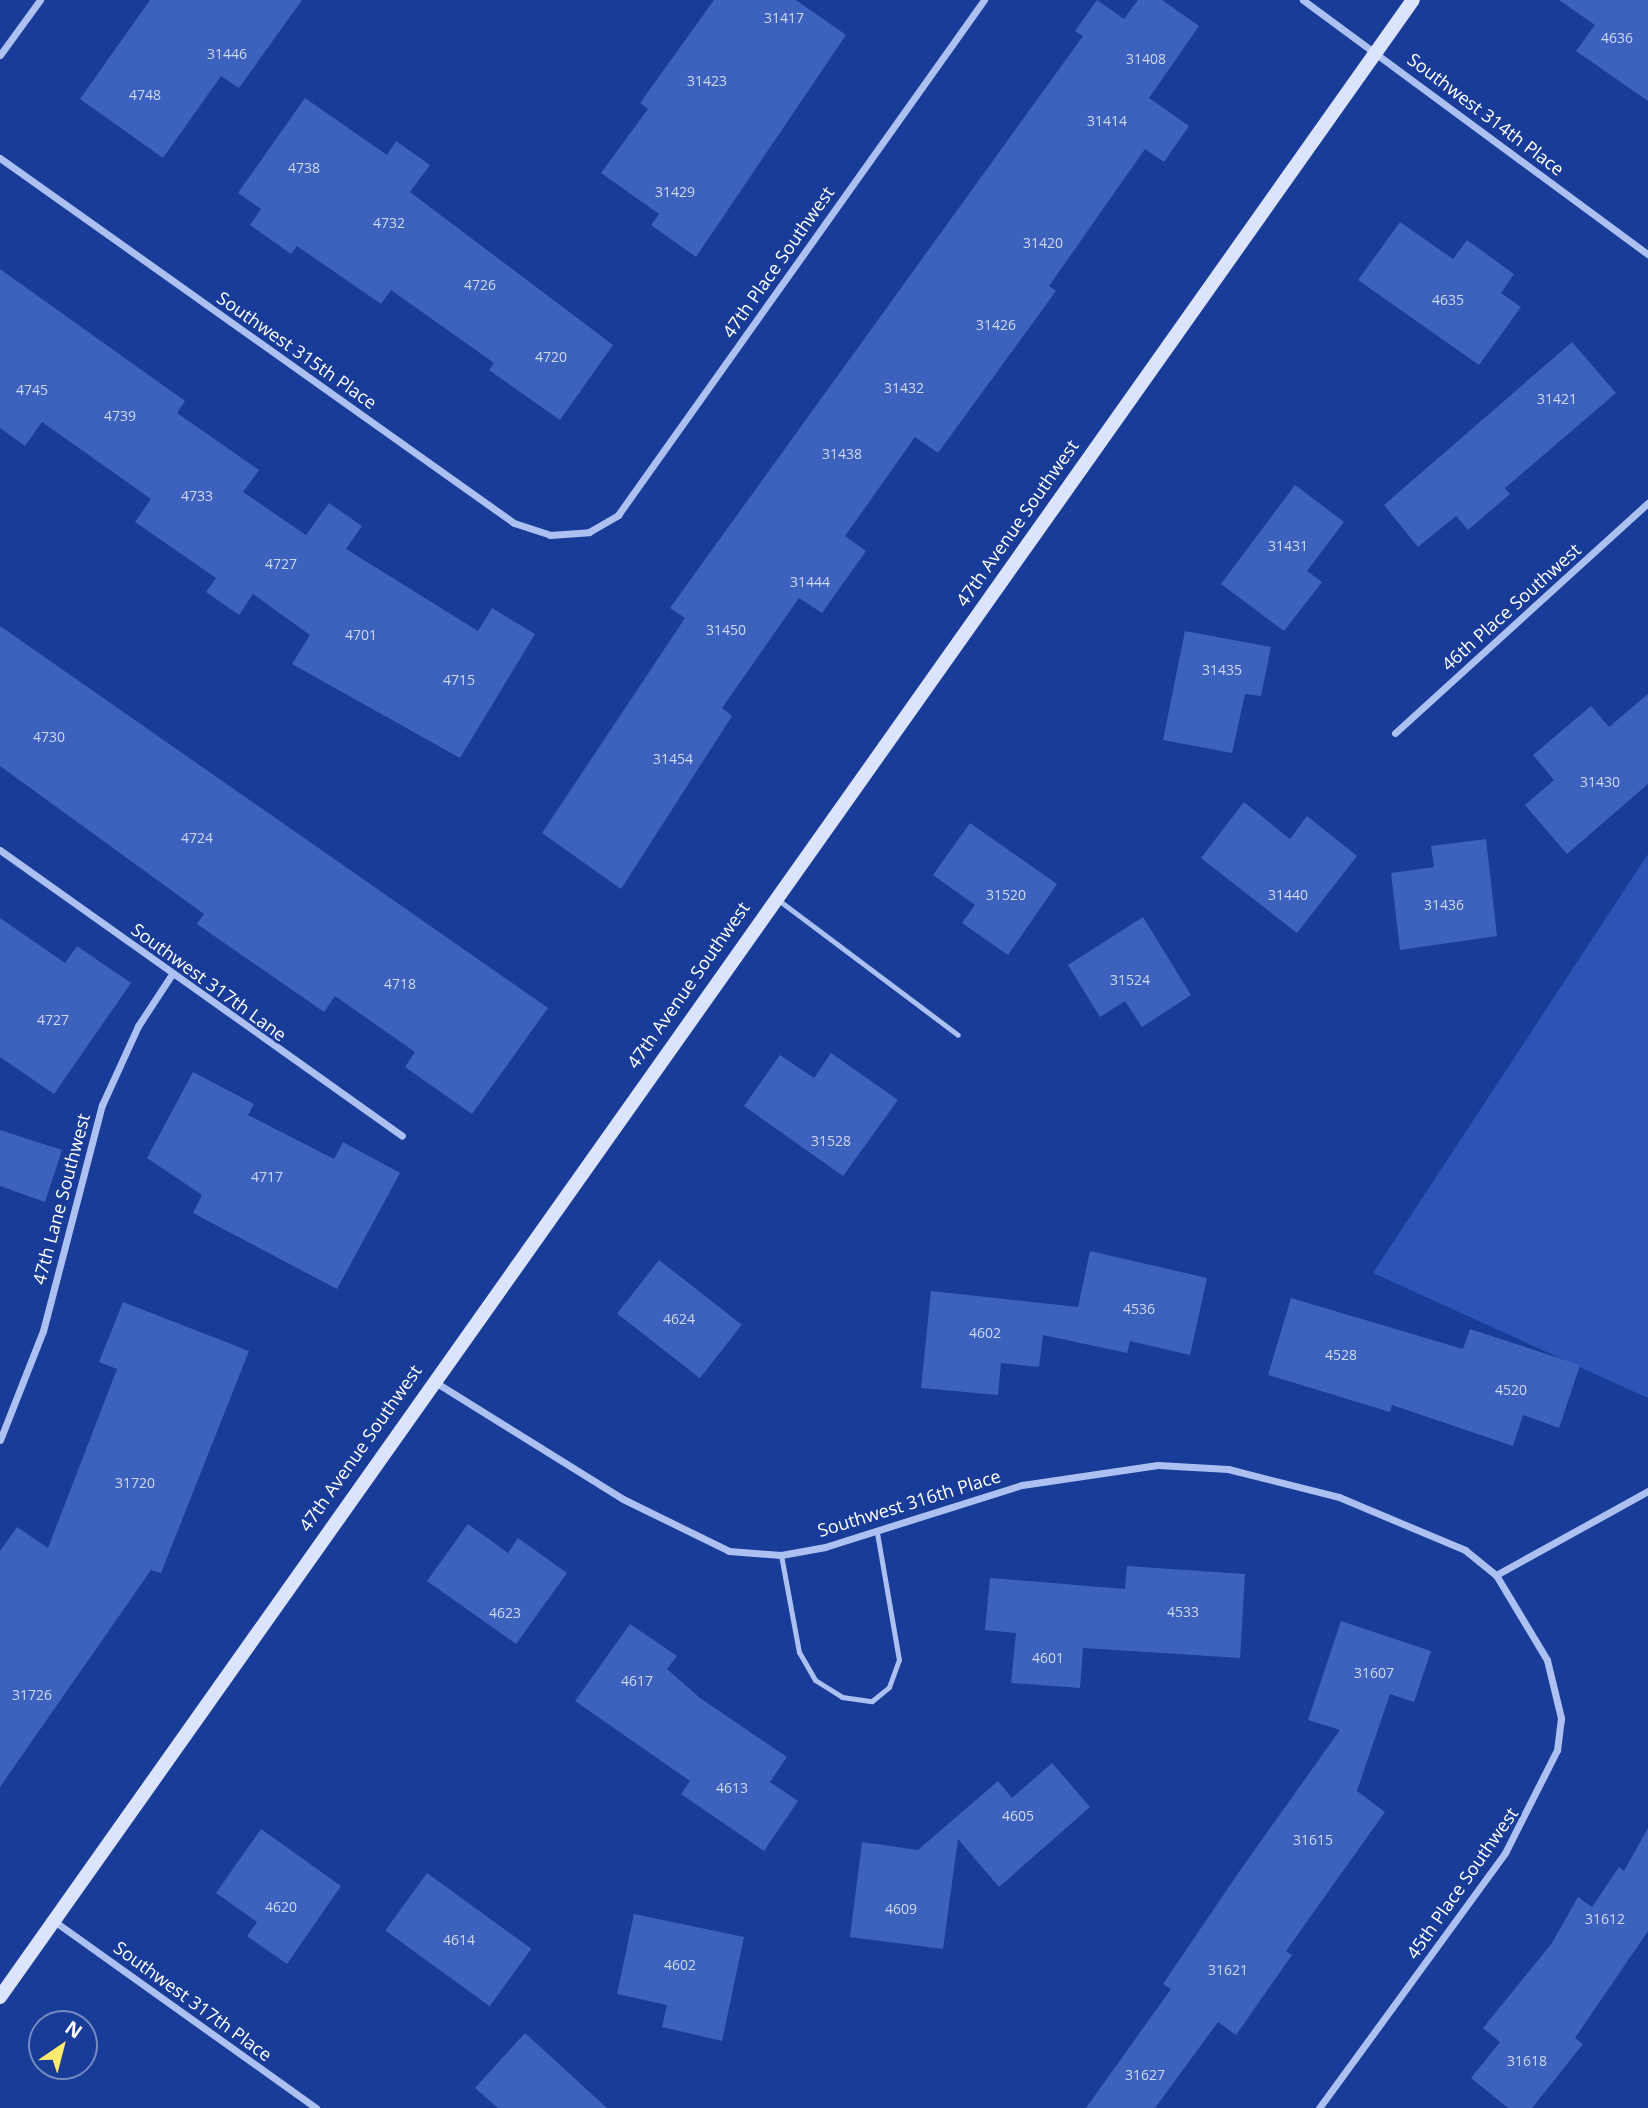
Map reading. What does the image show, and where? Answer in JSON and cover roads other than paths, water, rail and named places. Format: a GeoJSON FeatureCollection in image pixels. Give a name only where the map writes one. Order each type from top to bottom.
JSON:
{"type":"FeatureCollection","features":[{"type":"Feature","properties":{"kind":"main road","name":"47th Avenue Southwest"},"geometry":{"type":"LineString","coordinates":[[0,1997],[431,1380],[1413,0]]}},
{"type":"Feature","properties":{"kind":"street"},"geometry":{"type":"LineString","coordinates":[[0,55],[40,0]]}},
{"type":"Feature","properties":{"kind":"street","name":"47th Place Southwest"},"geometry":{"type":"LineString","coordinates":[[589,532],[618,515],[984,0]]}},
{"type":"Feature","properties":{"kind":"street","name":"Southwest 314th Place"},"geometry":{"type":"LineString","coordinates":[[1303,0],[1648,254]]}},
{"type":"Feature","properties":{"kind":"street","name":"Southwest 315th Place"},"geometry":{"type":"LineString","coordinates":[[0,158],[513,523],[550,535],[589,532]]}},
{"type":"Feature","properties":{"kind":"street","name":"46th Place Southwest"},"geometry":{"type":"LineString","coordinates":[[1395,733],[1648,503]]}},
{"type":"Feature","properties":{"kind":"street","name":"Southwest 317th Lane"},"geometry":{"type":"LineString","coordinates":[[0,850],[402,1136]]}},
{"type":"Feature","properties":{"kind":"street","name":"47th Lane Southwest"},"geometry":{"type":"LineString","coordinates":[[0,1440],[43,1331],[102,1105],[138,1026],[172,974]]}},
{"type":"Feature","properties":{"kind":"street","name":"Southwest 316th Place"},"geometry":{"type":"LineString","coordinates":[[431,1380],[685,1533],[729,1550],[781,1555],[877,1533],[1022,1485],[1158,1465],[1228,1469],[1339,1497],[1431,1532]]}},
{"type":"Feature","properties":{"kind":"street"},"geometry":{"type":"LineString","coordinates":[[1496,1575],[1648,1491]]}},
{"type":"Feature","properties":{"kind":"street","name":"45th Place Southwest"},"geometry":{"type":"LineString","coordinates":[[1319,2108],[1506,1853],[1557,1750],[1557,1689],[1516,1602],[1496,1575],[1431,1532]]}},
{"type":"Feature","properties":{"kind":"street","name":"Southwest 317th Place"},"geometry":{"type":"LineString","coordinates":[[52,1920],[316,2108]]}},
{"type":"Feature","properties":{"kind":"lane"},"geometry":{"type":"LineString","coordinates":[[775,897],[958,1035]]}},
{"type":"Feature","properties":{"kind":"lane"},"geometry":{"type":"LineString","coordinates":[[781,1555],[799,1652],[815,1680],[842,1697],[872,1701],[888,1687],[898,1660],[877,1533]]}}]}
